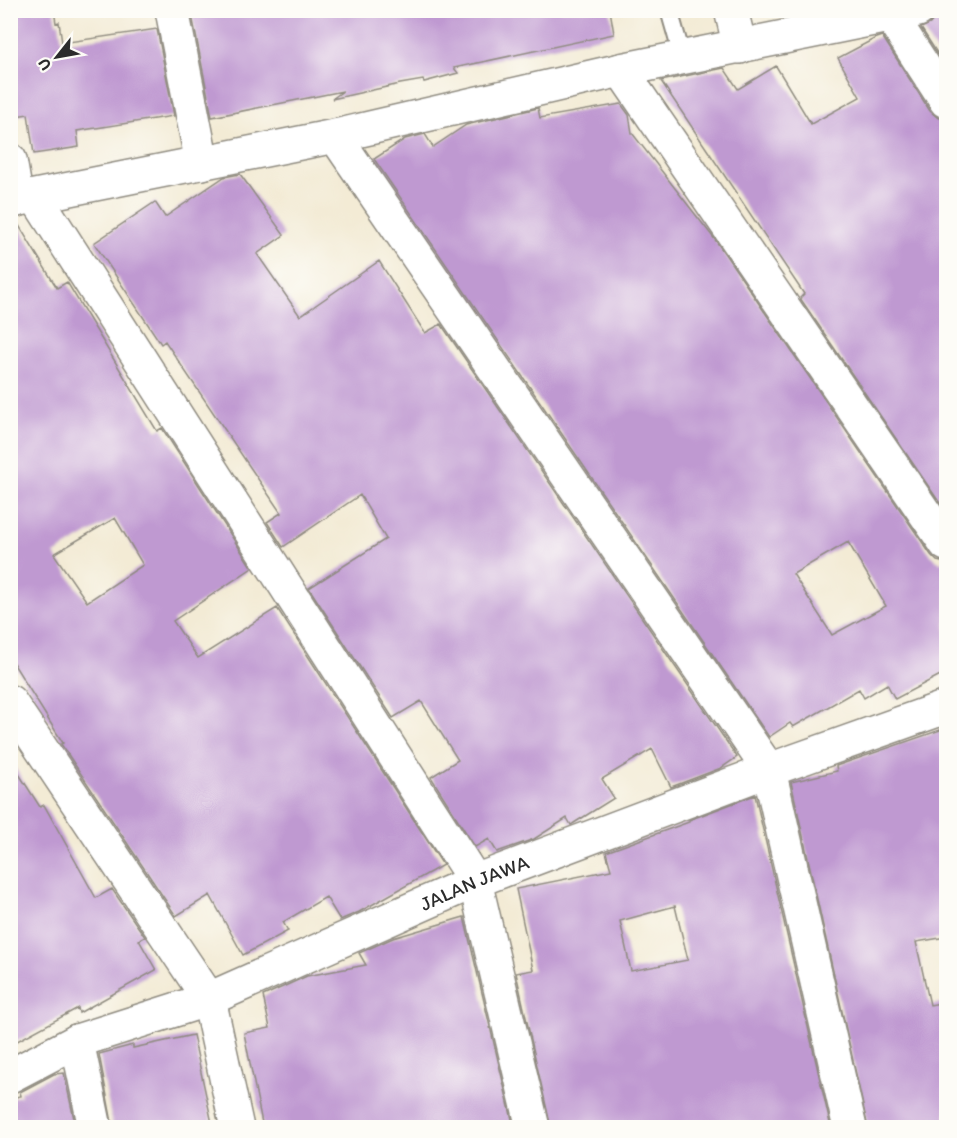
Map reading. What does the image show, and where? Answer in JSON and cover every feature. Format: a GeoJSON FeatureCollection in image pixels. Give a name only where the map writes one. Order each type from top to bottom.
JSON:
{"type":"FeatureCollection","features":[{"type":"Feature","properties":{"kind":"street"},"geometry":{"type":"LineString","coordinates":[[172,10],[202,163]]}},
{"type":"Feature","properties":{"kind":"street"},"geometry":{"type":"LineString","coordinates":[[731,10],[740,47]]}},
{"type":"Feature","properties":{"kind":"street"},"geometry":{"type":"LineString","coordinates":[[21,199],[335,136],[621,70],[904,13],[946,100]]}},
{"type":"Feature","properties":{"kind":"street"},"geometry":{"type":"LineString","coordinates":[[621,70],[946,544]]}},
{"type":"Feature","properties":{"kind":"street"},"geometry":{"type":"LineString","coordinates":[[335,136],[769,770],[850,1128]]}},
{"type":"Feature","properties":{"kind":"street"},"geometry":{"type":"LineString","coordinates":[[10,160],[21,199],[475,881],[533,1128]]}},
{"type":"Feature","properties":{"kind":"street"},"geometry":{"type":"LineString","coordinates":[[10,702],[209,999],[237,1128]]}},
{"type":"Feature","properties":{"kind":"street","name":"JALAN JAWA"},"geometry":{"type":"LineString","coordinates":[[10,1076],[77,1041],[209,999],[475,881],[769,770],[946,707]]}},
{"type":"Feature","properties":{"kind":"street"},"geometry":{"type":"LineString","coordinates":[[77,1041],[95,1128]]}},
{"type":"Feature","properties":{"kind":"lane"},"geometry":{"type":"LineString","coordinates":[[669,10],[683,59]]}},
{"type":"Feature","properties":{"kind":"building"},"geometry":{"type":"Polygon","coordinates":[[[10,10],[54,10],[56,23],[59,22],[62,43],[157,29],[174,116],[77,131],[79,147],[34,154],[28,114],[10,117],[10,10]]]}},
{"type":"Feature","properties":{"kind":"building"},"geometry":{"type":"Polygon","coordinates":[[[191,10],[610,10],[614,34],[454,68],[458,73],[424,82],[423,80],[400,84],[332,99],[343,91],[212,117],[191,10]]]}},
{"type":"Feature","properties":{"kind":"building"},"geometry":{"type":"Polygon","coordinates":[[[946,14],[946,67],[921,28],[930,24],[936,16],[946,14]]]}},
{"type":"Feature","properties":{"kind":"building"},"geometry":{"type":"Polygon","coordinates":[[[882,36],[930,111],[946,120],[946,512],[800,298],[804,294],[661,81],[724,68],[738,89],[776,66],[811,124],[860,97],[838,58],[882,36]]]}},
{"type":"Feature","properties":{"kind":"building"},"geometry":{"type":"Polygon","coordinates":[[[621,104],[629,115],[632,133],[716,241],[931,555],[937,561],[946,563],[946,672],[895,699],[887,684],[864,698],[859,689],[793,727],[790,723],[769,737],[374,159],[405,139],[425,134],[433,147],[466,125],[538,108],[540,118],[621,104]],[[848,542],[793,574],[832,635],[886,606],[848,542]]]}},
{"type":"Feature","properties":{"kind":"building"},"geometry":{"type":"Polygon","coordinates":[[[240,174],[284,235],[257,254],[300,316],[379,261],[425,333],[441,324],[737,757],[721,768],[671,787],[652,749],[602,779],[614,798],[571,825],[567,818],[534,839],[497,852],[489,839],[475,847],[431,777],[458,760],[421,701],[393,718],[309,588],[386,539],[360,495],[283,547],[267,522],[281,513],[165,341],[161,344],[94,243],[155,202],[165,217],[224,177],[240,174]]]}},
{"type":"Feature","properties":{"kind":"building"},"geometry":{"type":"Polygon","coordinates":[[[10,219],[15,219],[57,288],[67,282],[157,431],[162,428],[252,568],[173,621],[198,658],[277,608],[443,865],[359,912],[340,920],[326,897],[283,922],[288,931],[243,955],[210,895],[176,916],[61,744],[63,743],[10,658],[10,219]],[[115,518],[54,554],[87,602],[143,565],[115,518]]]}},
{"type":"Feature","properties":{"kind":"building"},"geometry":{"type":"Polygon","coordinates":[[[946,728],[946,937],[916,942],[930,1005],[946,1002],[946,1128],[868,1128],[791,782],[837,771],[836,766],[946,728]]]}},
{"type":"Feature","properties":{"kind":"building"},"geometry":{"type":"Polygon","coordinates":[[[10,760],[40,807],[44,805],[96,898],[112,889],[145,937],[139,940],[156,970],[79,1013],[78,1008],[10,1045],[10,760]]]}},
{"type":"Feature","properties":{"kind":"building"},"geometry":{"type":"Polygon","coordinates":[[[755,795],[831,1128],[551,1128],[516,973],[533,970],[516,889],[611,870],[606,852],[689,822],[689,820],[755,795]],[[675,906],[620,921],[631,971],[688,960],[675,906]]]}},
{"type":"Feature","properties":{"kind":"building"},"geometry":{"type":"Polygon","coordinates":[[[464,917],[514,1128],[263,1128],[244,1033],[270,1028],[263,996],[307,976],[366,965],[359,953],[393,938],[464,917]]]}},
{"type":"Feature","properties":{"kind":"building"},"geometry":{"type":"Polygon","coordinates":[[[193,1035],[213,1128],[113,1128],[99,1054],[133,1045],[133,1048],[193,1035]]]}},
{"type":"Feature","properties":{"kind":"building"},"geometry":{"type":"Polygon","coordinates":[[[64,1073],[76,1128],[10,1128],[10,1098],[21,1096],[20,1092],[54,1074],[64,1073]]]}}]}
